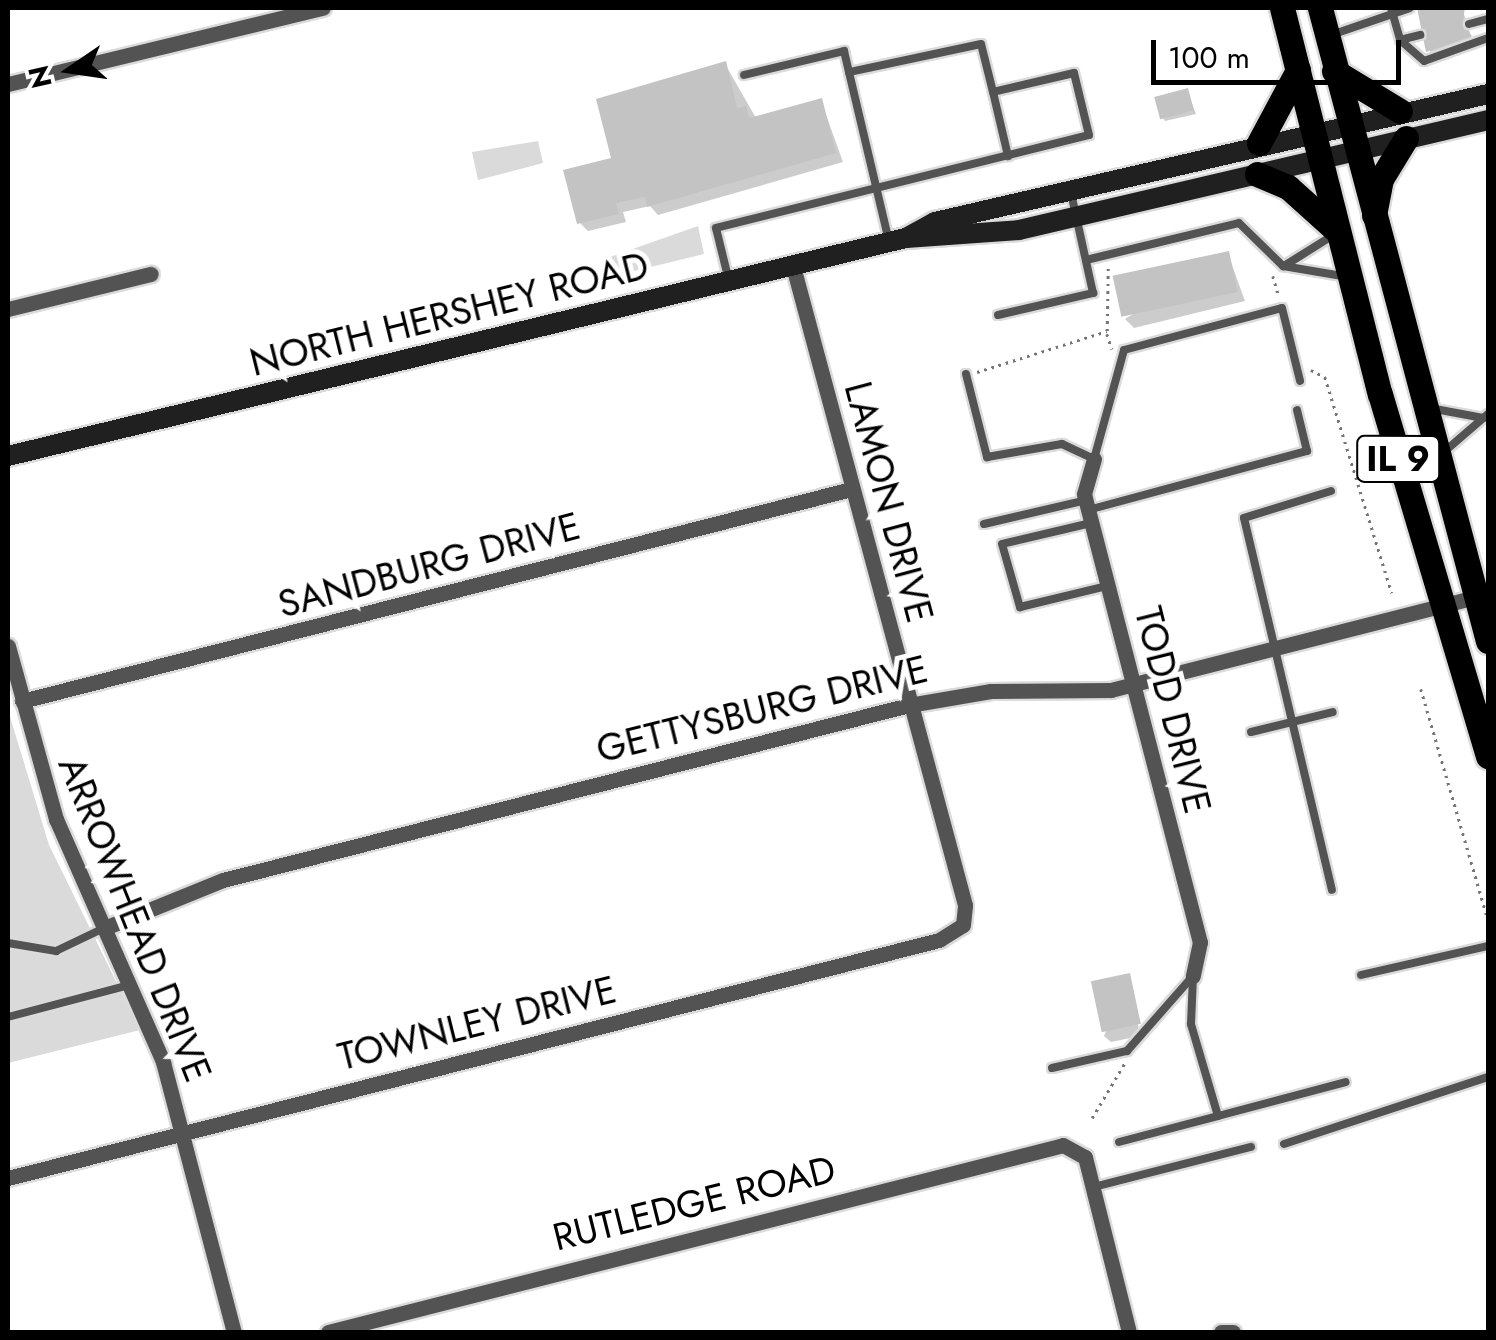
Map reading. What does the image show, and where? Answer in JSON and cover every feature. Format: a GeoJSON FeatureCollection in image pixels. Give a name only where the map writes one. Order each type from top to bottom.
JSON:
{"type":"FeatureCollection","features":[{"type":"Feature","properties":{"kind":"main road","name":"IL 9"},"geometry":{"type":"LineString","coordinates":[[1282,8],[1350,279],[1488,756]]}},
{"type":"Feature","properties":{"kind":"main road","name":"IL 9"},"geometry":{"type":"LineString","coordinates":[[1320,8],[1372,225],[1436,462],[1483,605],[1488,641]]}},
{"type":"Feature","properties":{"kind":"main road"},"geometry":{"type":"LineString","coordinates":[[1259,143],[1298,70]]}},
{"type":"Feature","properties":{"kind":"main road"},"geometry":{"type":"LineString","coordinates":[[1334,71],[1400,111]]}},
{"type":"Feature","properties":{"kind":"main road","name":"NORTH HERSHEY ROAD"},"geometry":{"type":"LineString","coordinates":[[8,456],[898,240],[935,222],[1346,122],[1488,94]]}},
{"type":"Feature","properties":{"kind":"main road","name":"NORTH HERSHEY ROAD"},"geometry":{"type":"LineString","coordinates":[[898,240],[944,241],[1076,218],[1488,120]]}},
{"type":"Feature","properties":{"kind":"main road"},"geometry":{"type":"LineString","coordinates":[[1372,225],[1381,178],[1406,138]]}},
{"type":"Feature","properties":{"kind":"main road"},"geometry":{"type":"LineString","coordinates":[[1256,174],[1288,187],[1338,231]]}},
{"type":"Feature","properties":{"kind":"street"},"geometry":{"type":"LineString","coordinates":[[8,84],[323,8]]}},
{"type":"Feature","properties":{"kind":"street","name":"LAMON DRIVE"},"geometry":{"type":"LineString","coordinates":[[792,266],[965,905],[960,928]]}},
{"type":"Feature","properties":{"kind":"street"},"geometry":{"type":"LineString","coordinates":[[8,309],[151,274]]}},
{"type":"Feature","properties":{"kind":"street","name":"TODD DRIVE"},"geometry":{"type":"LineString","coordinates":[[1094,460],[1088,511],[1200,942],[1193,976]]}},
{"type":"Feature","properties":{"kind":"street","name":"SANDBURG DRIVE"},"geometry":{"type":"LineString","coordinates":[[15,702],[851,488]]}},
{"type":"Feature","properties":{"kind":"street","name":"GETTYSBURG DRIVE"},"geometry":{"type":"LineString","coordinates":[[107,927],[223,880],[909,705],[1132,685],[1275,647],[1443,610],[1483,605]]}},
{"type":"Feature","properties":{"kind":"street","name":"ARROWHEAD DRIVE"},"geometry":{"type":"LineString","coordinates":[[8,646],[15,702],[56,820],[133,984],[182,1133],[234,1332]]}},
{"type":"Feature","properties":{"kind":"street","name":"TOWNLEY DRIVE"},"geometry":{"type":"LineString","coordinates":[[8,1178],[960,928]]}},
{"type":"Feature","properties":{"kind":"street","name":"RUTLEDGE ROAD"},"geometry":{"type":"LineString","coordinates":[[328,1332],[917,1180],[1078,1148],[1094,1187]]}},
{"type":"Feature","properties":{"kind":"street"},"geometry":{"type":"LineString","coordinates":[[1094,1187],[1129,1332]]}},
{"type":"Feature","properties":{"kind":"street"},"geometry":{"type":"LineString","coordinates":[[1221,1332],[1233,1332]]}},
{"type":"Feature","properties":{"kind":"lane"},"geometry":{"type":"LineString","coordinates":[[1327,37],[1391,10],[1410,8]]}},
{"type":"Feature","properties":{"kind":"lane"},"geometry":{"type":"LineString","coordinates":[[1391,10],[1400,40],[1424,61],[1488,38]]}},
{"type":"Feature","properties":{"kind":"lane"},"geometry":{"type":"LineString","coordinates":[[1469,24],[1488,19]]}},
{"type":"Feature","properties":{"kind":"lane"},"geometry":{"type":"LineString","coordinates":[[1400,40],[1420,36]]}},
{"type":"Feature","properties":{"kind":"lane"},"geometry":{"type":"LineString","coordinates":[[849,72],[981,44],[1008,156]]}},
{"type":"Feature","properties":{"kind":"lane"},"geometry":{"type":"LineString","coordinates":[[744,76],[844,51],[877,189],[898,240]]}},
{"type":"Feature","properties":{"kind":"lane"},"geometry":{"type":"LineString","coordinates":[[730,282],[716,228],[1089,135],[1074,72],[992,92]]}},
{"type":"Feature","properties":{"kind":"lane"},"geometry":{"type":"LineString","coordinates":[[998,315],[1093,292],[1070,189]]}},
{"type":"Feature","properties":{"kind":"lane"},"geometry":{"type":"LineString","coordinates":[[1086,260],[1239,223],[1284,266],[1324,266],[1350,279]]}},
{"type":"Feature","properties":{"kind":"lane"},"geometry":{"type":"LineString","coordinates":[[1284,266],[1338,231]]}},
{"type":"Feature","properties":{"kind":"lane"},"geometry":{"type":"LineString","coordinates":[[966,374],[986,457],[1062,444],[1094,460],[1124,350],[1282,308],[1300,381]]}},
{"type":"Feature","properties":{"kind":"lane"},"geometry":{"type":"LineString","coordinates":[[1417,394],[1441,414],[1486,416]]}},
{"type":"Feature","properties":{"kind":"lane"},"geometry":{"type":"LineString","coordinates":[[1108,586],[1020,607],[1002,544],[1088,511],[1307,451],[1297,410]]}},
{"type":"Feature","properties":{"kind":"lane"},"geometry":{"type":"LineString","coordinates":[[1436,462],[1486,416]]}},
{"type":"Feature","properties":{"kind":"lane"},"geometry":{"type":"LineString","coordinates":[[1331,491],[1244,518],[1332,890]]}},
{"type":"Feature","properties":{"kind":"lane"},"geometry":{"type":"LineString","coordinates":[[984,524],[1088,511]]}},
{"type":"Feature","properties":{"kind":"lane"},"geometry":{"type":"LineString","coordinates":[[1252,732],[1334,712]]}},
{"type":"Feature","properties":{"kind":"lane"},"geometry":{"type":"LineString","coordinates":[[8,943],[56,951],[107,927]]}},
{"type":"Feature","properties":{"kind":"lane"},"geometry":{"type":"LineString","coordinates":[[1360,975],[1488,946]]}},
{"type":"Feature","properties":{"kind":"lane"},"geometry":{"type":"LineString","coordinates":[[1052,1068],[1127,1051],[1193,976]]}},
{"type":"Feature","properties":{"kind":"lane"},"geometry":{"type":"LineString","coordinates":[[1193,976],[1192,1024],[1218,1116]]}},
{"type":"Feature","properties":{"kind":"lane"},"geometry":{"type":"LineString","coordinates":[[8,1016],[133,984]]}},
{"type":"Feature","properties":{"kind":"lane"},"geometry":{"type":"LineString","coordinates":[[1284,1144],[1488,1077]]}},
{"type":"Feature","properties":{"kind":"lane"},"geometry":{"type":"LineString","coordinates":[[1119,1142],[1346,1082]]}},
{"type":"Feature","properties":{"kind":"lane"},"geometry":{"type":"LineString","coordinates":[[1094,1187],[1251,1147]]}},
{"type":"Feature","properties":{"kind":"path"},"geometry":{"type":"LineString","coordinates":[[1267,250],[1282,308]]}},
{"type":"Feature","properties":{"kind":"path"},"geometry":{"type":"LineString","coordinates":[[1105,256],[1107,339]]}},
{"type":"Feature","properties":{"kind":"path"},"geometry":{"type":"LineString","coordinates":[[966,374],[1107,331]]}},
{"type":"Feature","properties":{"kind":"path"},"geometry":{"type":"LineString","coordinates":[[1297,368],[1325,377],[1392,593]]}},
{"type":"Feature","properties":{"kind":"path"},"geometry":{"type":"LineString","coordinates":[[1420,689],[1488,920]]}},
{"type":"Feature","properties":{"kind":"path"},"geometry":{"type":"LineString","coordinates":[[1092,1118],[1127,1051]]}},
{"type":"Feature","properties":{"kind":"shaded area"},"geometry":{"type":"Polygon","coordinates":[[[538,141],[543,163],[478,180],[472,152],[538,141]]]}},
{"type":"Feature","properties":{"kind":"shaded area"},"geometry":{"type":"Polygon","coordinates":[[[698,226],[704,254],[614,276],[610,257],[698,226]]]}},
{"type":"Feature","properties":{"kind":"shaded area"},"geometry":{"type":"Polygon","coordinates":[[[8,710],[49,845],[140,1030],[8,1063],[8,710]]]}},
{"type":"Feature","properties":{"kind":"building"},"geometry":{"type":"Polygon","coordinates":[[[1417,8],[1465,8],[1462,25],[1472,36],[1426,52],[1417,8]]]}},
{"type":"Feature","properties":{"kind":"building"},"geometry":{"type":"Polygon","coordinates":[[[726,61],[737,108],[746,106],[749,118],[822,98],[836,153],[647,207],[645,197],[616,203],[619,214],[577,224],[563,170],[611,158],[596,99],[726,61]]]}},
{"type":"Feature","properties":{"kind":"building"},"geometry":{"type":"Polygon","coordinates":[[[1188,88],[1194,110],[1160,119],[1154,97],[1188,88]]]}},
{"type":"Feature","properties":{"kind":"building"},"geometry":{"type":"Polygon","coordinates":[[[1229,251],[1238,292],[1121,317],[1113,276],[1229,251]]]}},
{"type":"Feature","properties":{"kind":"building"},"geometry":{"type":"Polygon","coordinates":[[[1130,973],[1141,1024],[1102,1032],[1091,981],[1130,973]]]}}]}
